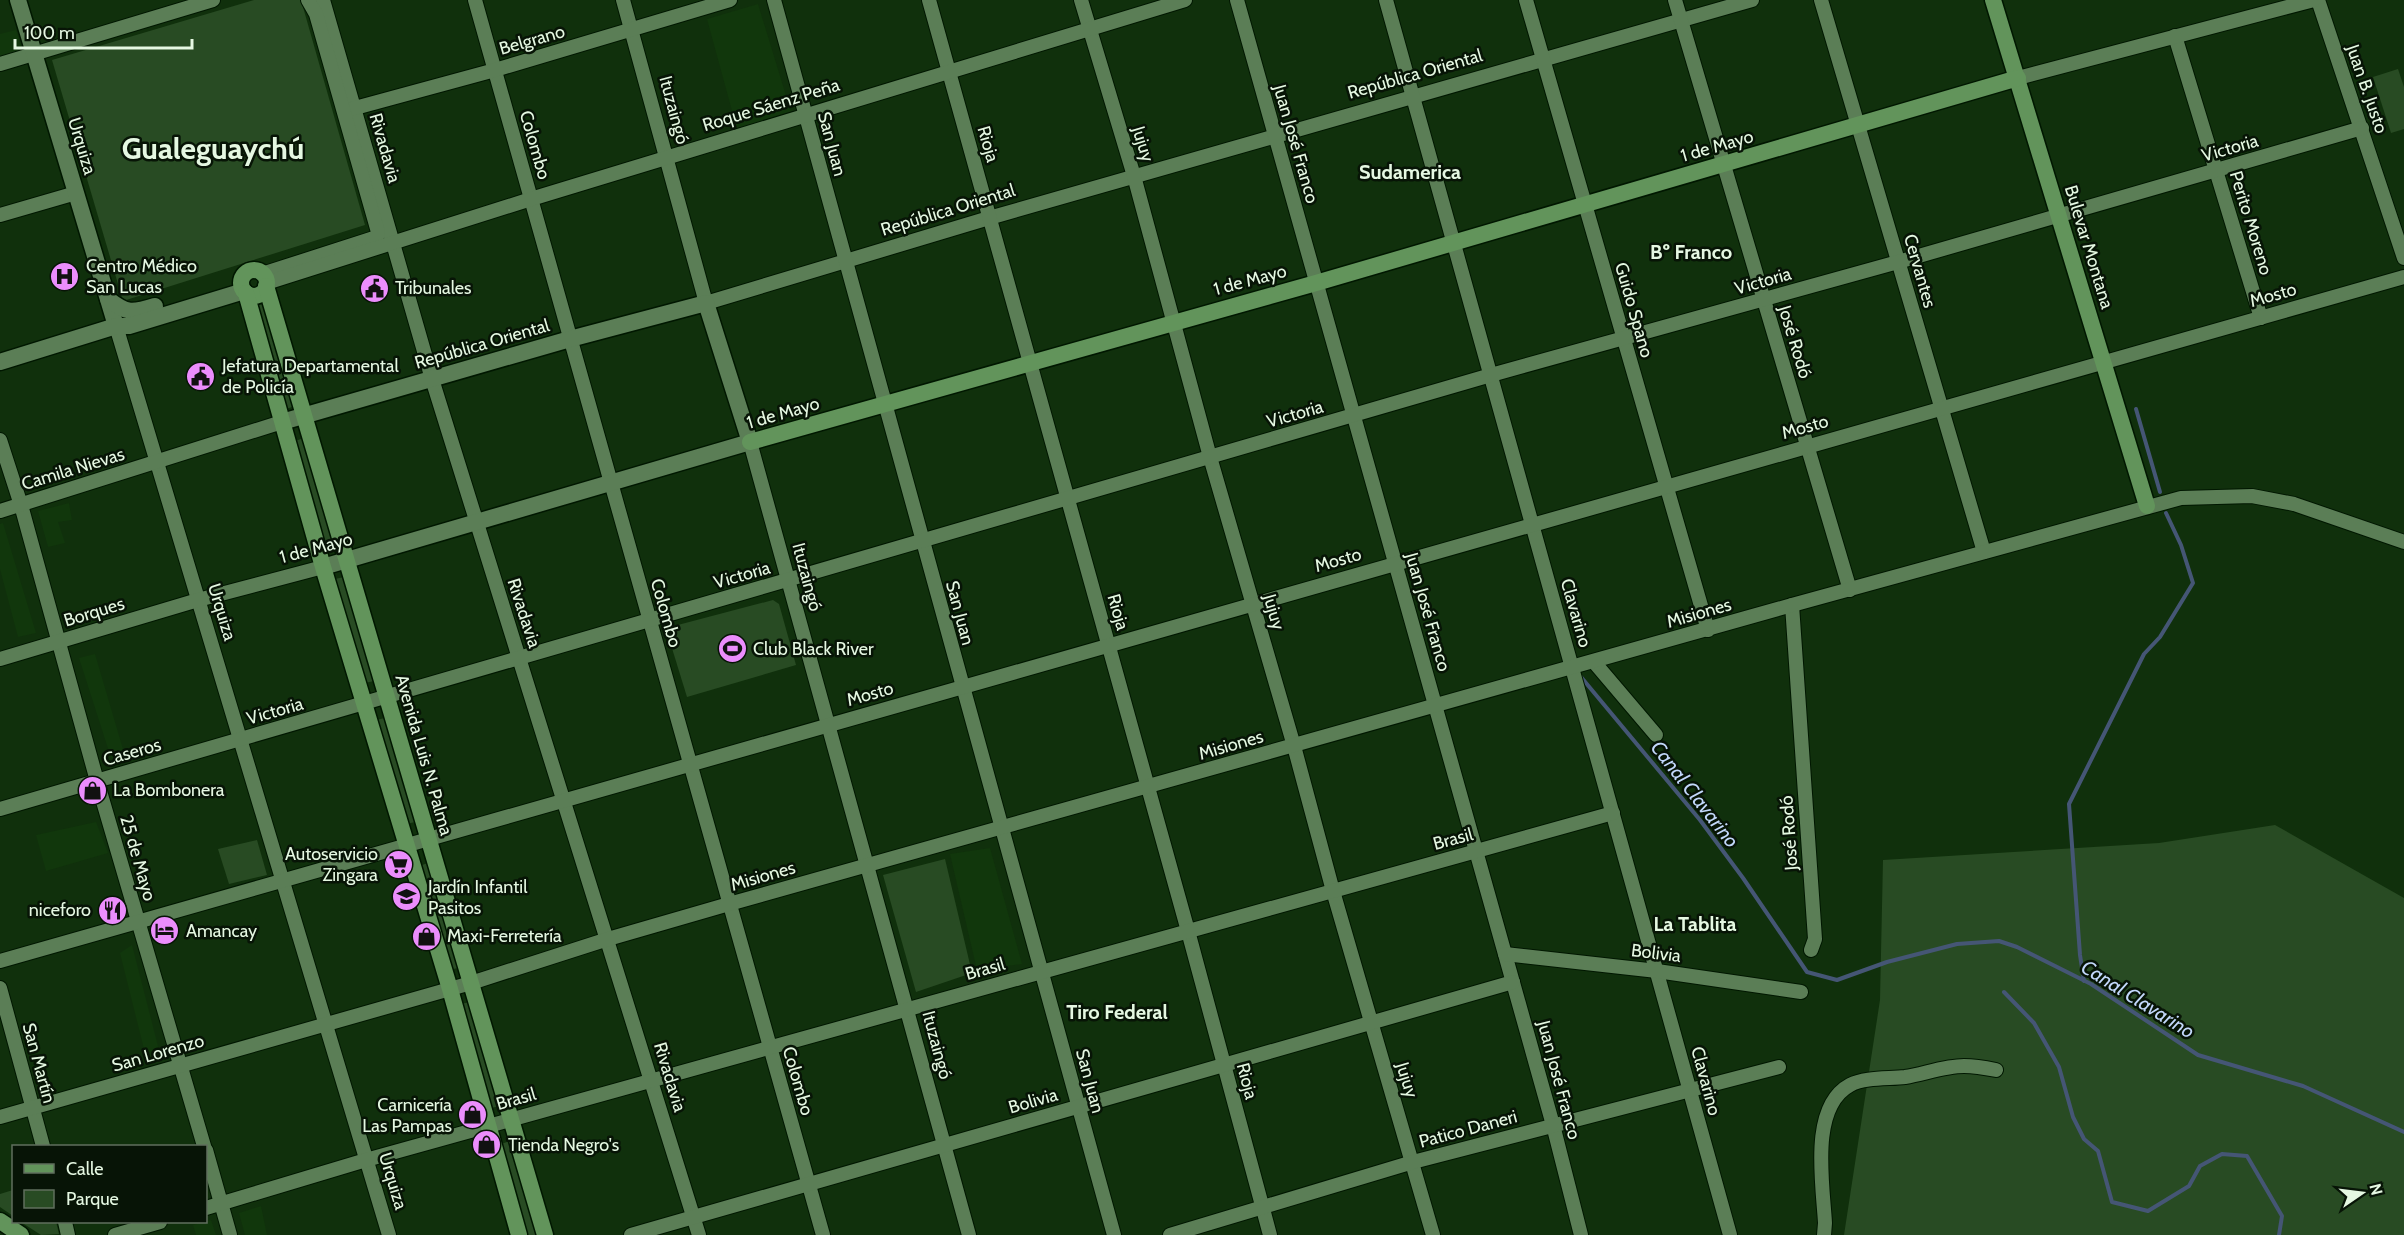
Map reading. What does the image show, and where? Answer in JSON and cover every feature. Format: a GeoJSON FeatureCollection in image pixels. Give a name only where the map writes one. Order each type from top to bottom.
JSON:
{"type":"FeatureCollection","features":[{"type":"Feature","properties":{"kind":"main road","name":"Bulevar Montana"},"geometry":{"type":"LineString","coordinates":[[1993,0],[2147,506]]}},
{"type":"Feature","properties":{"kind":"main road","name":"1 de Mayo"},"geometry":{"type":"LineString","coordinates":[[750,442],[1316,283],[2018,78]]}},
{"type":"Feature","properties":{"kind":"main road"},"geometry":{"type":"LineString","coordinates":[[244,288],[258,295],[265,281]]}},
{"type":"Feature","properties":{"kind":"main road","name":"Avenida Luis N. Palma"},"geometry":{"type":"LineString","coordinates":[[265,281],[545,1235]]}},
{"type":"Feature","properties":{"kind":"main road"},"geometry":{"type":"LineString","coordinates":[[244,288],[323,567],[450,989],[519,1235]]}},
{"type":"Feature","properties":{"kind":"main road"},"geometry":{"type":"LineString","coordinates":[[0,1221],[21,1235]]}},
{"type":"Feature","properties":{"kind":"street","name":"Urquiza"},"geometry":{"type":"LineString","coordinates":[[18,0],[389,1235]]}},
{"type":"Feature","properties":{"kind":"street"},"geometry":{"type":"LineString","coordinates":[[0,64],[174,5],[213,0]]}},
{"type":"Feature","properties":{"kind":"street","name":"Rivadavia"},"geometry":{"type":"LineString","coordinates":[[308,0],[316,14],[393,242],[475,521],[565,800],[699,1235]]}},
{"type":"Feature","properties":{"kind":"street","name":"Rivadavia"},"geometry":{"type":"LineString","coordinates":[[265,281],[377,237],[378,232],[323,0]]}},
{"type":"Feature","properties":{"kind":"street","name":"Colombo"},"geometry":{"type":"LineString","coordinates":[[475,0],[823,1235]]}},
{"type":"Feature","properties":{"kind":"street","name":"Ituzaingó"},"geometry":{"type":"LineString","coordinates":[[623,0],[706,303],[750,442],[969,1235]]}},
{"type":"Feature","properties":{"kind":"street","name":"Belgrano"},"geometry":{"type":"LineString","coordinates":[[349,110],[495,70],[730,0]]}},
{"type":"Feature","properties":{"kind":"street","name":"San Juan"},"geometry":{"type":"LineString","coordinates":[[774,0],[921,541],[1114,1235]]}},
{"type":"Feature","properties":{"kind":"street","name":"Rioja"},"geometry":{"type":"LineString","coordinates":[[929,0],[1188,931],[1269,1235]]}},
{"type":"Feature","properties":{"kind":"street","name":"Jujuy"},"geometry":{"type":"LineString","coordinates":[[1081,0],[1134,176],[1210,457],[1433,1235]]}},
{"type":"Feature","properties":{"kind":"street","name":"Roque Sáenz Peña"},"geometry":{"type":"LineString","coordinates":[[265,281],[1185,0]]}},
{"type":"Feature","properties":{"kind":"street","name":"Juan José Franco"},"geometry":{"type":"LineString","coordinates":[[1237,0],[1553,1125],[1581,1235]]}},
{"type":"Feature","properties":{"kind":"street","name":"Clavarino"},"geometry":{"type":"LineString","coordinates":[[1386,0],[1730,1235]]}},
{"type":"Feature","properties":{"kind":"street","name":"Guido Spano"},"geometry":{"type":"LineString","coordinates":[[1526,0],[1708,630]]}},
{"type":"Feature","properties":{"kind":"street","name":"José Rodó"},"geometry":{"type":"LineString","coordinates":[[1675,0],[1850,590]]}},
{"type":"Feature","properties":{"kind":"street","name":"República Oriental"},"geometry":{"type":"LineString","coordinates":[[158,462],[305,416],[570,339],[706,303],[1413,95],[1752,0]]}},
{"type":"Feature","properties":{"kind":"street","name":"Cervantes"},"geometry":{"type":"LineString","coordinates":[[1821,0],[1984,552]]}},
{"type":"Feature","properties":{"kind":"street","name":"1 de Mayo"},"geometry":{"type":"LineString","coordinates":[[2018,78],[2316,0]]}},
{"type":"Feature","properties":{"kind":"street","name":"Juan B. Justo"},"geometry":{"type":"LineString","coordinates":[[2316,0],[2362,128],[2404,258]]}},
{"type":"Feature","properties":{"kind":"street","name":"Perito Moreno"},"geometry":{"type":"LineString","coordinates":[[2175,36],[2261,318]]}},
{"type":"Feature","properties":{"kind":"street","name":"Victoria"},"geometry":{"type":"LineString","coordinates":[[240,740],[1491,375],[1898,262],[2362,128]]}},
{"type":"Feature","properties":{"kind":"street"},"geometry":{"type":"LineString","coordinates":[[0,215],[76,193]]}},
{"type":"Feature","properties":{"kind":"street","name":"Mosto"},"geometry":{"type":"LineString","coordinates":[[0,961],[1532,523],[2404,277]]}},
{"type":"Feature","properties":{"kind":"street"},"geometry":{"type":"LineString","coordinates":[[108,299],[127,312],[137,312],[244,288]]}},
{"type":"Feature","properties":{"kind":"street"},"geometry":{"type":"LineString","coordinates":[[0,362],[116,326],[129,326],[244,288]]}},
{"type":"Feature","properties":{"kind":"street","name":"25 de Mayo"},"geometry":{"type":"LineString","coordinates":[[0,440],[21,505],[97,781],[204,1145]]}},
{"type":"Feature","properties":{"kind":"street","name":"1 de Mayo"},"geometry":{"type":"LineString","coordinates":[[198,600],[346,561],[475,521],[750,442]]}},
{"type":"Feature","properties":{"kind":"street","name":"Camila Nievas"},"geometry":{"type":"LineString","coordinates":[[0,511],[158,462]]}},
{"type":"Feature","properties":{"kind":"street","name":"Misiones"},"geometry":{"type":"LineString","coordinates":[[326,1023],[471,983],[608,939],[729,904],[2181,498],[2252,496],[2294,504],[2404,542]]}},
{"type":"Feature","properties":{"kind":"street","name":"Borques"},"geometry":{"type":"LineString","coordinates":[[0,659],[198,600]]}},
{"type":"Feature","properties":{"kind":"street","name":"José Rodó"},"geometry":{"type":"LineString","coordinates":[[1792,605],[1815,939],[1811,950]]}},
{"type":"Feature","properties":{"kind":"street"},"geometry":{"type":"LineString","coordinates":[[1594,662],[1656,735]]}},
{"type":"Feature","properties":{"kind":"street","name":"Caseros"},"geometry":{"type":"LineString","coordinates":[[0,809],[240,740]]}},
{"type":"Feature","properties":{"kind":"street","name":"Brasil"},"geometry":{"type":"LineString","coordinates":[[207,1208],[366,1160],[1613,813]]}},
{"type":"Feature","properties":{"kind":"street","name":"Bolivia"},"geometry":{"type":"LineString","coordinates":[[1505,954],[1657,970],[1801,992]]}},
{"type":"Feature","properties":{"kind":"street","name":"Bolivia"},"geometry":{"type":"LineString","coordinates":[[631,1235],[1513,982]]}},
{"type":"Feature","properties":{"kind":"street","name":"San Martín"},"geometry":{"type":"LineString","coordinates":[[0,988],[43,1145]]}},
{"type":"Feature","properties":{"kind":"street","name":"San Lorenzo"},"geometry":{"type":"LineString","coordinates":[[0,1117],[326,1023]]}},
{"type":"Feature","properties":{"kind":"street"},"geometry":{"type":"LineString","coordinates":[[1824,1235],[1821,1146],[1823,1125],[1839,1094],[1850,1085],[1859,1082],[1962,1066],[1996,1070]]}},
{"type":"Feature","properties":{"kind":"street","name":"Patico Daneri"},"geometry":{"type":"LineString","coordinates":[[1170,1235],[1413,1162],[1779,1067]]}},
{"type":"Feature","properties":{"kind":"street","name":"25 de Mayo"},"geometry":{"type":"LineString","coordinates":[[207,1155],[230,1235]]}},
{"type":"Feature","properties":{"kind":"street"},"geometry":{"type":"LineString","coordinates":[[115,1235],[154,1223]]}},
{"type":"Feature","properties":{"kind":"shaded area"},"geometry":{"type":"Polygon","coordinates":[[[758,4],[791,112],[737,129],[707,19],[758,4]]]}},
{"type":"Feature","properties":{"kind":"shaded area"},"geometry":{"type":"Polygon","coordinates":[[[16,30],[22,50],[0,57],[0,34],[16,30]]]}},
{"type":"Feature","properties":{"kind":"shaded area"},"geometry":{"type":"Polygon","coordinates":[[[69,503],[72,520],[58,522],[65,543],[48,547],[38,511],[69,503]]]}},
{"type":"Feature","properties":{"kind":"shaded area"},"geometry":{"type":"Polygon","coordinates":[[[3,523],[36,633],[18,637],[0,569],[0,524],[3,523]]]}},
{"type":"Feature","properties":{"kind":"shaded area"},"geometry":{"type":"Polygon","coordinates":[[[95,654],[125,756],[111,758],[79,658],[95,654]]]}},
{"type":"Feature","properties":{"kind":"shaded area"},"geometry":{"type":"Polygon","coordinates":[[[96,822],[108,853],[46,871],[36,835],[96,822]]]}},
{"type":"Feature","properties":{"kind":"shaded area"},"geometry":{"type":"Polygon","coordinates":[[[990,848],[1022,964],[977,970],[950,854],[990,848]]]}},
{"type":"Feature","properties":{"kind":"shaded area"},"geometry":{"type":"Polygon","coordinates":[[[132,945],[159,1050],[145,1053],[120,953],[132,945]]]}},
{"type":"Feature","properties":{"kind":"shaded area"},"geometry":{"type":"Polygon","coordinates":[[[261,1206],[267,1235],[245,1235],[239,1213],[261,1206]]]}},
{"type":"Feature","properties":{"kind":"shaded area"},"geometry":{"type":"Polygon","coordinates":[[[211,1220],[216,1235],[196,1235],[193,1225],[207,1223],[211,1220]]]}},
{"type":"Feature","properties":{"kind":"green space"},"geometry":{"type":"Polygon","coordinates":[[[254,0],[301,0],[365,225],[123,301],[52,60],[254,0]]]}},
{"type":"Feature","properties":{"kind":"green space"},"geometry":{"type":"Polygon","coordinates":[[[2398,69],[2404,87],[2404,129],[2391,133],[2373,77],[2398,69]]]}},
{"type":"Feature","properties":{"kind":"green space"},"geometry":{"type":"Polygon","coordinates":[[[264,302],[295,406],[286,409],[255,305],[264,302]]]}},
{"type":"Feature","properties":{"kind":"green space"},"geometry":{"type":"Polygon","coordinates":[[[304,438],[335,542],[326,545],[295,441],[304,438]]]}},
{"type":"Feature","properties":{"kind":"green space"},"geometry":{"type":"Polygon","coordinates":[[[344,577],[374,681],[365,683],[335,579],[344,577]]]}},
{"type":"Feature","properties":{"kind":"green space","name":"Club Black River"},"geometry":{"type":"Polygon","coordinates":[[[773,600],[779,604],[796,665],[687,697],[667,632],[674,626],[773,600]]]}},
{"type":"Feature","properties":{"kind":"green space"},"geometry":{"type":"Polygon","coordinates":[[[385,718],[415,822],[406,824],[376,720],[385,718]]]}},
{"type":"Feature","properties":{"kind":"green space"},"geometry":{"type":"Polygon","coordinates":[[[2275,825],[2404,898],[2404,1235],[1844,1235],[1880,1000],[1883,860],[2159,843],[2275,825]]]}},
{"type":"Feature","properties":{"kind":"green space"},"geometry":{"type":"Polygon","coordinates":[[[257,840],[267,875],[229,884],[218,849],[257,840]]]}},
{"type":"Feature","properties":{"kind":"green space"},"geometry":{"type":"Polygon","coordinates":[[[945,859],[972,973],[916,992],[883,875],[945,859]]]}},
{"type":"Feature","properties":{"kind":"green space"},"geometry":{"type":"Polygon","coordinates":[[[428,863],[458,968],[449,970],[419,866],[428,863]]]}},
{"type":"Feature","properties":{"kind":"green space"},"geometry":{"type":"Polygon","coordinates":[[[470,1002],[500,1106],[491,1108],[461,1004],[470,1002]]]}},
{"type":"Feature","properties":{"kind":"green space"},"geometry":{"type":"Polygon","coordinates":[[[510,1141],[537,1235],[527,1235],[501,1144],[510,1141]]]}},
{"type":"Feature","properties":{"kind":"green space"},"geometry":{"type":"Polygon","coordinates":[[[12,1191],[12,1215],[0,1207],[0,1194],[12,1191]]]}},
{"type":"Feature","properties":{"kind":"green space"},"geometry":{"type":"Polygon","coordinates":[[[23,1223],[56,1223],[59,1234],[41,1235],[23,1223]]]}},
{"type":"Feature","properties":{"kind":"waterway"},"geometry":{"type":"LineString","coordinates":[[2136,409],[2160,492]]}},
{"type":"Feature","properties":{"kind":"waterway"},"geometry":{"type":"LineString","coordinates":[[2084,981],[2069,804],[2144,654],[2160,637],[2193,583],[2181,545],[2166,513]]}},
{"type":"Feature","properties":{"kind":"waterway","name":"Canal Clavarino"},"geometry":{"type":"LineString","coordinates":[[1581,677],[1700,820],[1807,972],[1837,980],[1887,962],[1957,944],[1999,941],[2017,947],[2091,984],[2198,1055],[2303,1086],[2404,1132]]}},
{"type":"Feature","properties":{"kind":"waterway"},"geometry":{"type":"LineString","coordinates":[[2004,992],[2034,1023],[2059,1067],[2073,1117],[2084,1139],[2098,1151],[2112,1202],[2148,1211],[2189,1186],[2200,1166],[2222,1154],[2247,1156],[2282,1216],[2279,1235]]}},
{"type":"Feature","properties":{"kind":"place","name":"Centro Médico San Lucas"},"geometry":{"type":"Point","coordinates":[65,276]}},
{"type":"Feature","properties":{"kind":"place","name":"Tribunales"},"geometry":{"type":"Point","coordinates":[374,288]}},
{"type":"Feature","properties":{"kind":"place","name":"Jefatura Departamental de Policía"},"geometry":{"type":"Point","coordinates":[201,376]}},
{"type":"Feature","properties":{"kind":"place","name":"Club Black River"},"geometry":{"type":"Point","coordinates":[732,649]}},
{"type":"Feature","properties":{"kind":"place","name":"La Bombonera"},"geometry":{"type":"Point","coordinates":[92,790]}},
{"type":"Feature","properties":{"kind":"place","name":"Autoservicio Zingara"},"geometry":{"type":"Point","coordinates":[399,864]}},
{"type":"Feature","properties":{"kind":"place","name":"Jardín Infantil Pasitos"},"geometry":{"type":"Point","coordinates":[407,897]}},
{"type":"Feature","properties":{"kind":"place","name":"niceforo"},"geometry":{"type":"Point","coordinates":[112,910]}},
{"type":"Feature","properties":{"kind":"place","name":"Amancay"},"geometry":{"type":"Point","coordinates":[165,931]}},
{"type":"Feature","properties":{"kind":"place","name":"Maxi-Ferretería"},"geometry":{"type":"Point","coordinates":[426,936]}},
{"type":"Feature","properties":{"kind":"place","name":"Carnicería Las Pampas"},"geometry":{"type":"Point","coordinates":[473,1115]}},
{"type":"Feature","properties":{"kind":"place","name":"Tienda Negro's"},"geometry":{"type":"Point","coordinates":[487,1145]}},
{"type":"Feature","properties":{"kind":"district","name":"Gualeguaychú"},"geometry":{"type":"Point","coordinates":[213,148]}},
{"type":"Feature","properties":{"kind":"district","name":"Sudamerica"},"geometry":{"type":"Point","coordinates":[1410,172]}},
{"type":"Feature","properties":{"kind":"district","name":"Bº Franco"},"geometry":{"type":"Point","coordinates":[1691,252]}},
{"type":"Feature","properties":{"kind":"district","name":"La Tablita"},"geometry":{"type":"Point","coordinates":[1695,924]}},
{"type":"Feature","properties":{"kind":"district","name":"Tiro Federal"},"geometry":{"type":"Point","coordinates":[1117,1012]}}]}
